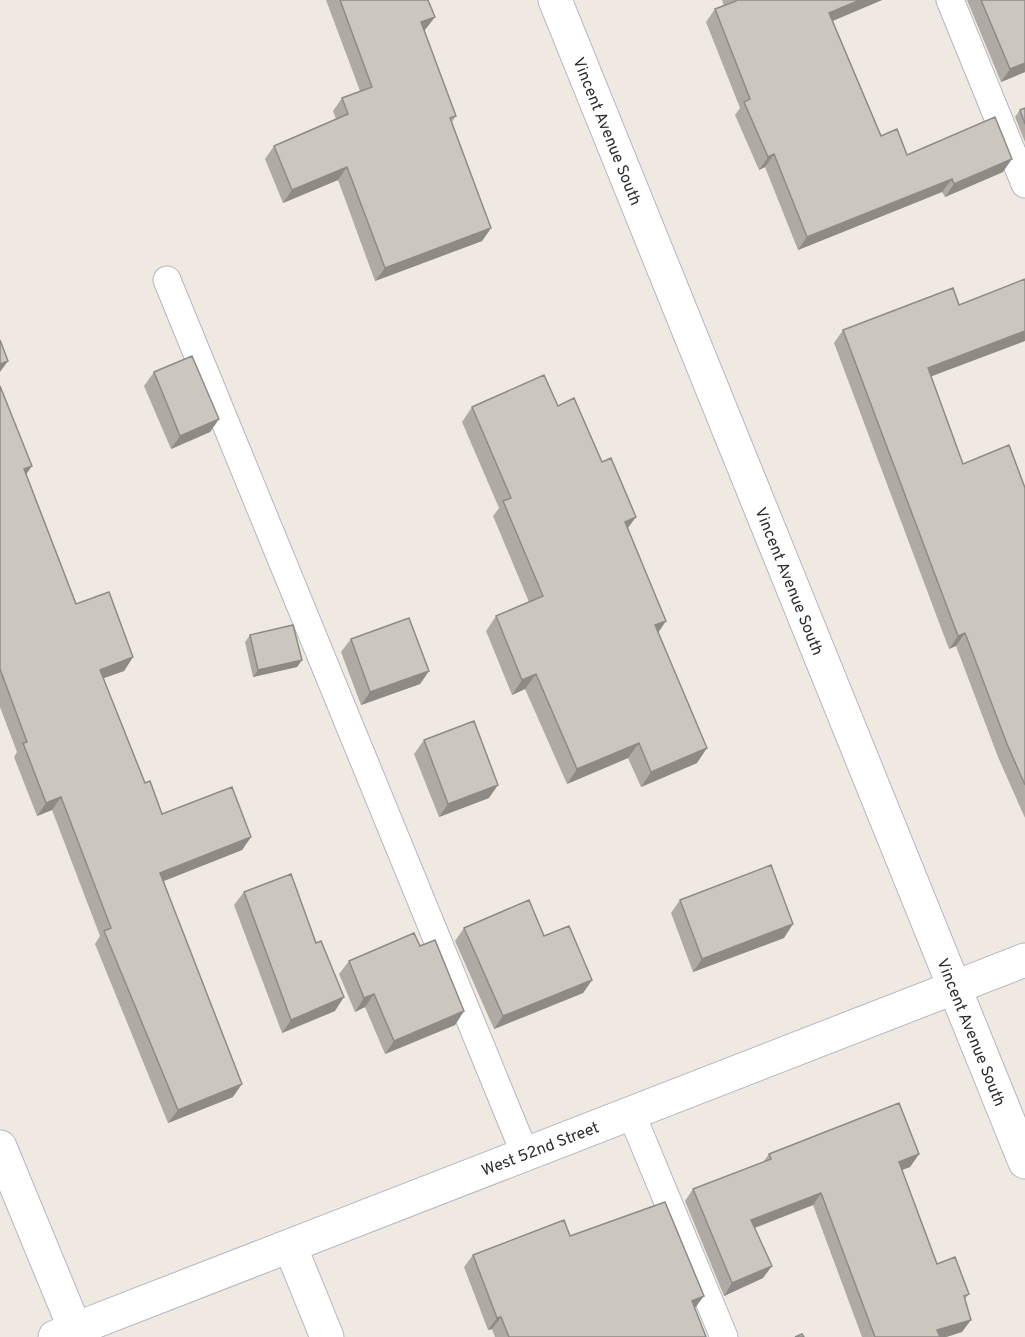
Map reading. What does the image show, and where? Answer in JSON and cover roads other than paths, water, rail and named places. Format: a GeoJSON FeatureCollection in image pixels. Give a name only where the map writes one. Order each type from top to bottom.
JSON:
{"type":"FeatureCollection","features":[{"type":"Feature","properties":{"kind":"street","name":"Vincent Avenue South"},"geometry":{"type":"LineString","coordinates":[[555,0],[1025,1162]]}},
{"type":"Feature","properties":{"kind":"street","name":"West 52nd Street"},"geometry":{"type":"LineString","coordinates":[[65,1333],[1025,960]]}},
{"type":"Feature","properties":{"kind":"street"},"geometry":{"type":"LineString","coordinates":[[0,1147],[65,1333]]}},
{"type":"Feature","properties":{"kind":"street"},"geometry":{"type":"LineString","coordinates":[[290,1246],[327,1337]]}},
{"type":"Feature","properties":{"kind":"lane"},"geometry":{"type":"LineString","coordinates":[[950,0],[1025,184]]}},
{"type":"Feature","properties":{"kind":"lane"},"geometry":{"type":"LineString","coordinates":[[167,280],[525,1154]]}},
{"type":"Feature","properties":{"kind":"lane"},"geometry":{"type":"LineString","coordinates":[[631,1113],[724,1337]]}}]}
